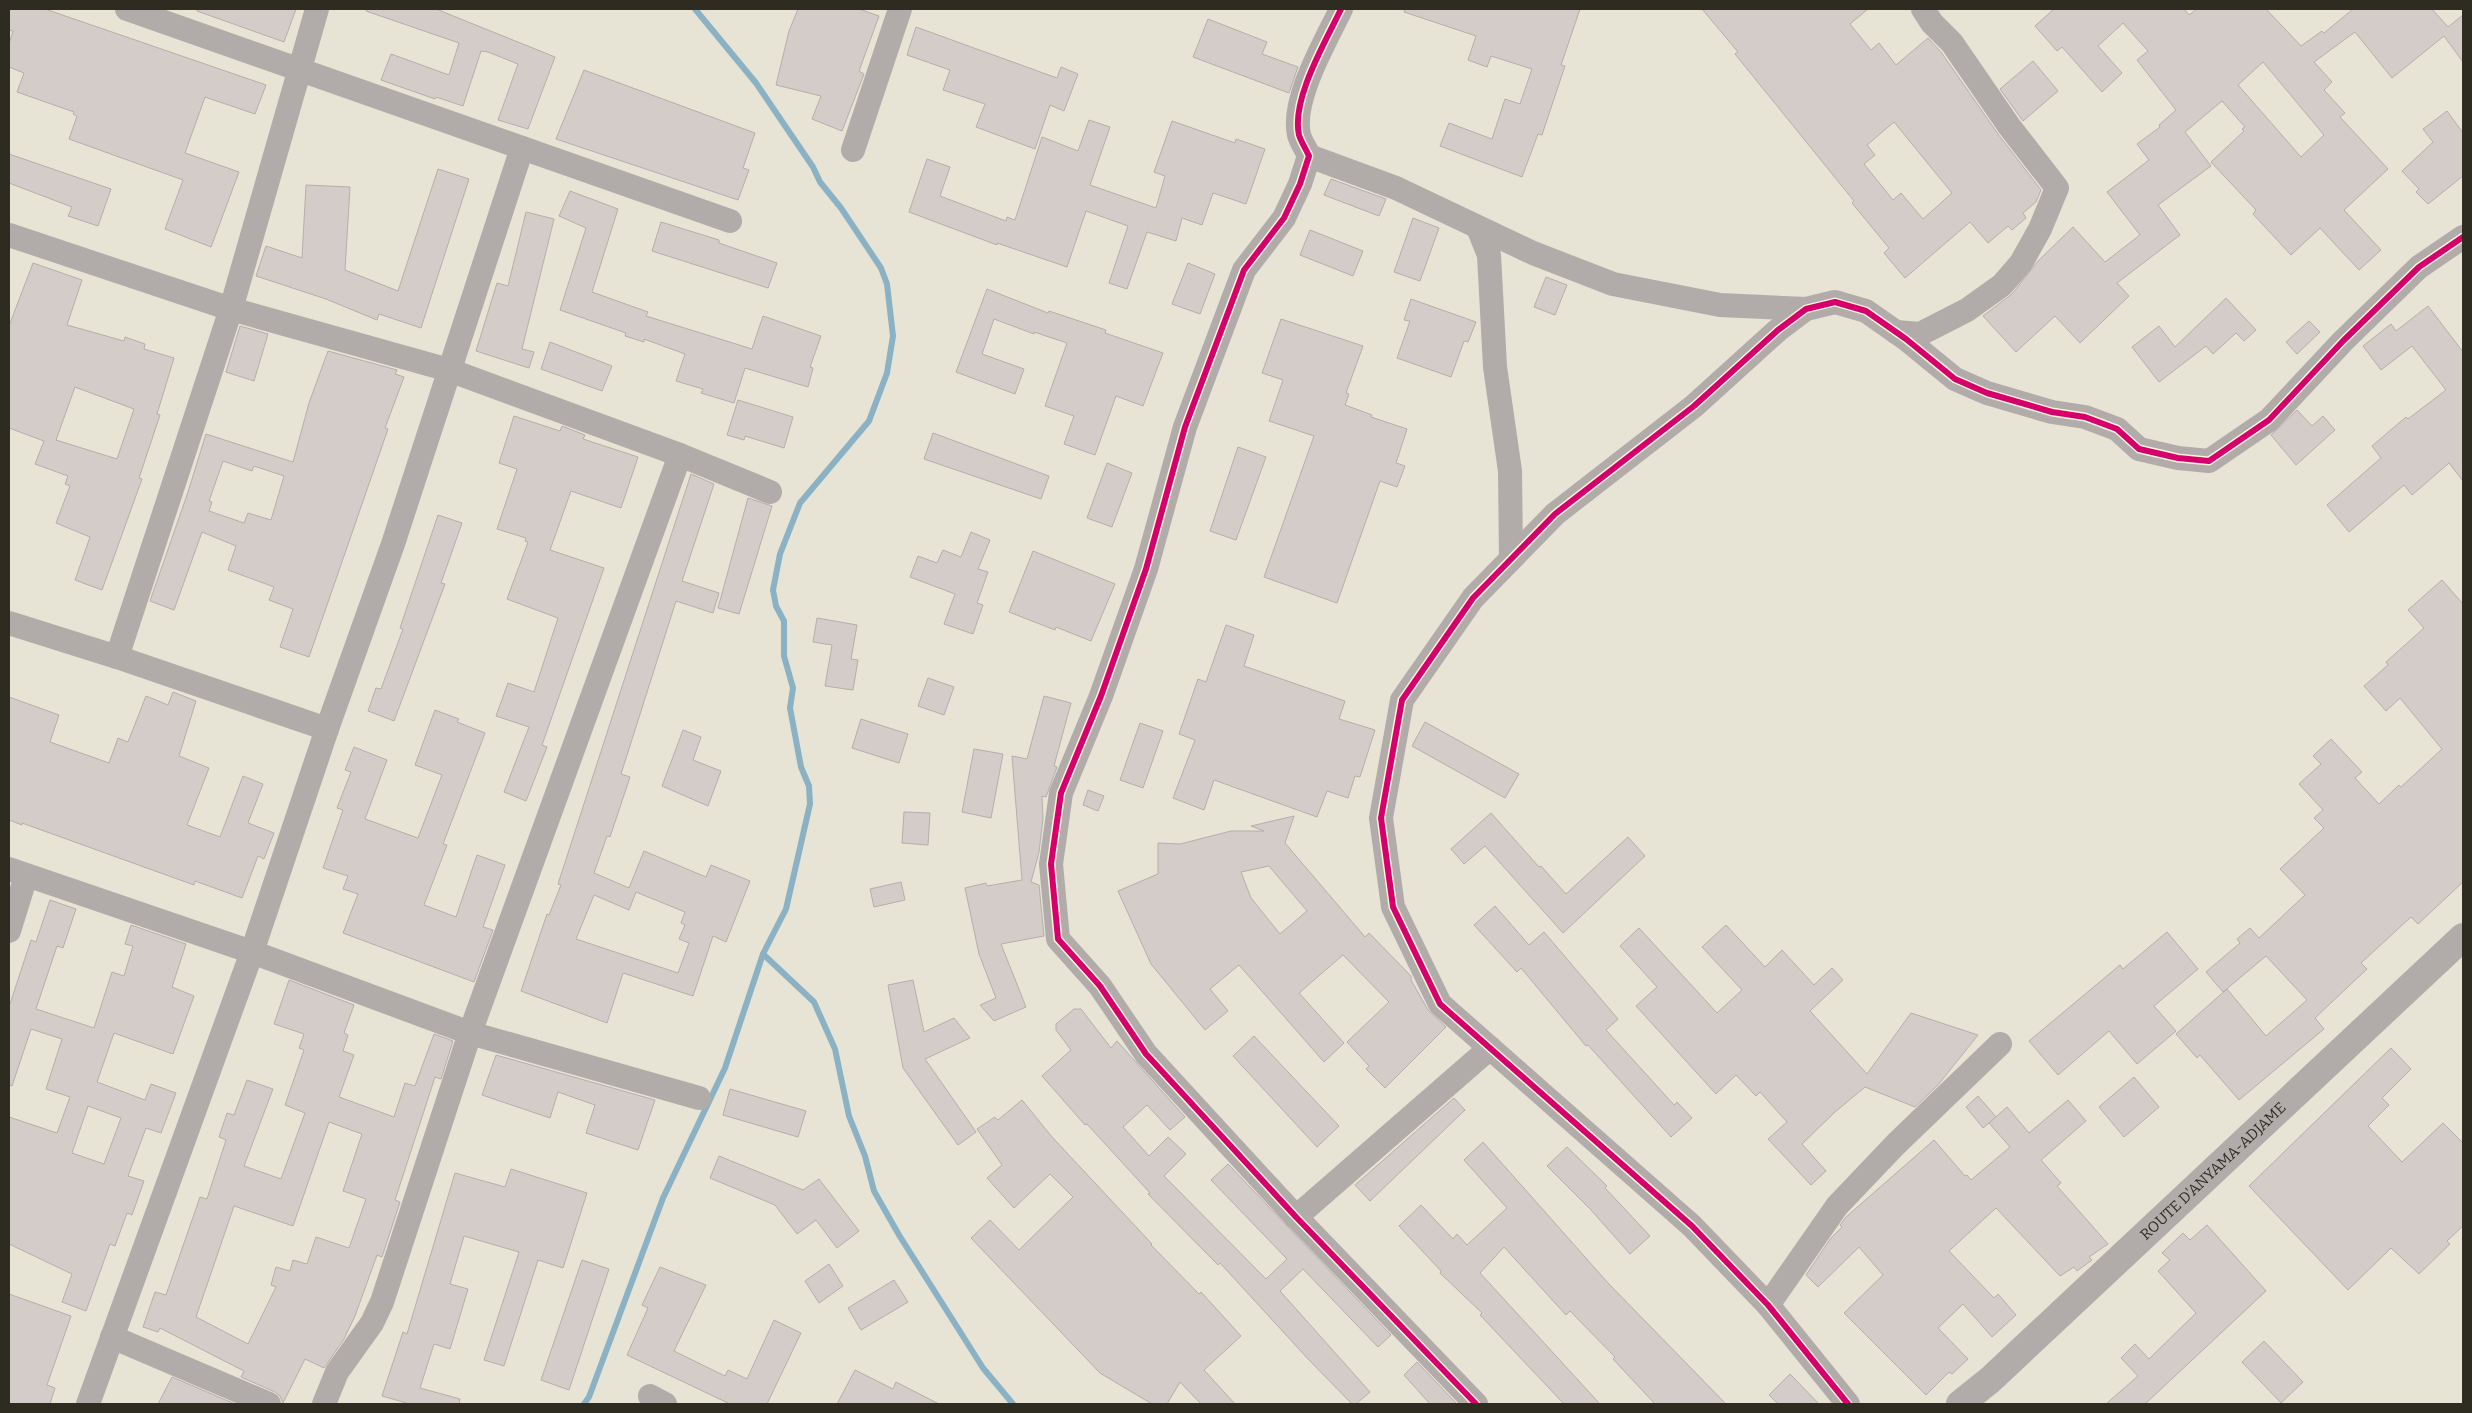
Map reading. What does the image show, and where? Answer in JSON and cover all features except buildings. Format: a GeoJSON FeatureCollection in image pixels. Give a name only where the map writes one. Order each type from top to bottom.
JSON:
{"type":"FeatureCollection","features":[{"type":"Feature","properties":{"kind":"street"},"geometry":{"type":"LineString","coordinates":[[127,9],[730,221]]}},
{"type":"Feature","properties":{"kind":"street"},"geometry":{"type":"LineString","coordinates":[[117,657],[231,309],[317,9]]}},
{"type":"Feature","properties":{"kind":"street"},"geometry":{"type":"LineString","coordinates":[[852,150],[900,9]]}},
{"type":"Feature","properties":{"kind":"street"},"geometry":{"type":"LineString","coordinates":[[1341,9],[1306,85],[1298,112],[1299,135],[1308,156],[1300,184],[1284,218],[1244,270],[1185,427],[1146,569],[1101,696],[1061,793],[1052,864],[1058,939],[1100,986],[1146,1054],[1296,1217],[1476,1404]]}},
{"type":"Feature","properties":{"kind":"street"},"geometry":{"type":"LineString","coordinates":[[1896,332],[1920,334],[1967,310],[2002,285],[2022,263],[2040,229],[2057,188],[2009,126],[1952,43],[1932,22],[1923,9]]}},
{"type":"Feature","properties":{"kind":"street"},"geometry":{"type":"LineString","coordinates":[[88,1404],[252,952],[327,730],[393,544],[522,148]]}},
{"type":"Feature","properties":{"kind":"street"},"geometry":{"type":"LineString","coordinates":[[1308,156],[1396,188],[1533,253],[1613,284],[1720,305],[1806,309],[1835,302],[1866,311],[1896,332],[1954,379],[1987,393],[2052,412],[2085,417],[2117,428],[2139,448],[2178,458],[2209,461],[2269,420],[2343,340],[2419,267],[2461,243]]}},
{"type":"Feature","properties":{"kind":"street"},"geometry":{"type":"LineString","coordinates":[[1478,228],[1489,256],[1495,367],[1510,471],[1511,559]]}},
{"type":"Feature","properties":{"kind":"street"},"geometry":{"type":"LineString","coordinates":[[9,235],[231,309],[449,370],[680,455],[770,492]]}},
{"type":"Feature","properties":{"kind":"street"},"geometry":{"type":"LineString","coordinates":[[1806,309],[1778,330],[1694,406],[1555,514],[1472,598],[1402,700],[1381,818],[1392,907],[1440,1004],[1692,1226],[1768,1305],[1848,1404]]}},
{"type":"Feature","properties":{"kind":"street"},"geometry":{"type":"LineString","coordinates":[[324,1404],[337,1372],[372,1323],[382,1302],[470,1033],[680,455]]}},
{"type":"Feature","properties":{"kind":"street"},"geometry":{"type":"LineString","coordinates":[[9,623],[117,657],[327,730]]}},
{"type":"Feature","properties":{"kind":"street"},"geometry":{"type":"LineString","coordinates":[[9,930],[17,873],[252,952],[470,1033],[699,1098]]}},
{"type":"Feature","properties":{"kind":"street","name":"ROUTE D'ANYAMA-ADJAME"},"geometry":{"type":"LineString","coordinates":[[1960,1404],[1990,1380],[2463,937]]}},
{"type":"Feature","properties":{"kind":"street"},"geometry":{"type":"LineString","coordinates":[[1768,1305],[1837,1206],[1896,1144],[2000,1044]]}},
{"type":"Feature","properties":{"kind":"street"},"geometry":{"type":"LineString","coordinates":[[1296,1217],[1490,1048]]}},
{"type":"Feature","properties":{"kind":"street"},"geometry":{"type":"LineString","coordinates":[[112,1337],[269,1404]]}},
{"type":"Feature","properties":{"kind":"waterway"},"geometry":{"type":"LineString","coordinates":[[695,9],[756,83],[813,167],[820,182],[841,208],[881,268],[887,284],[893,336],[887,373],[869,421],[800,503],[780,554],[773,590],[776,606],[784,621],[784,656],[793,688],[790,708],[801,767],[809,786],[810,804],[786,909],[763,954],[814,1002],[835,1049],[849,1116],[865,1156],[874,1191],[899,1235],[983,1368],[1013,1404]]}},
{"type":"Feature","properties":{"kind":"waterway"},"geometry":{"type":"LineString","coordinates":[[584,1404],[589,1397],[663,1198],[725,1068],[763,954]]}},
{"type":"Feature","properties":{"kind":"cycle path"},"geometry":{"type":"LineString","coordinates":[[1341,9],[1311,70],[1300,105],[1299,135],[1309,156],[1300,184],[1284,218],[1244,270],[1185,427],[1146,569],[1101,696],[1061,793],[1051,864],[1058,939],[1100,986],[1146,1054],[1296,1217],[1476,1404]]}},
{"type":"Feature","properties":{"kind":"cycle path"},"geometry":{"type":"LineString","coordinates":[[1848,1404],[1768,1305],[1692,1226],[1440,1004],[1393,907],[1381,818],[1402,700],[1473,598],[1555,514],[1694,406],[1778,330],[1806,309],[1835,302],[1866,311],[1906,339],[1955,379],[1987,393],[2052,412],[2085,417],[2117,429],[2139,449],[2178,458],[2209,461],[2269,420],[2343,341],[2419,267],[2463,237]]}}]}
